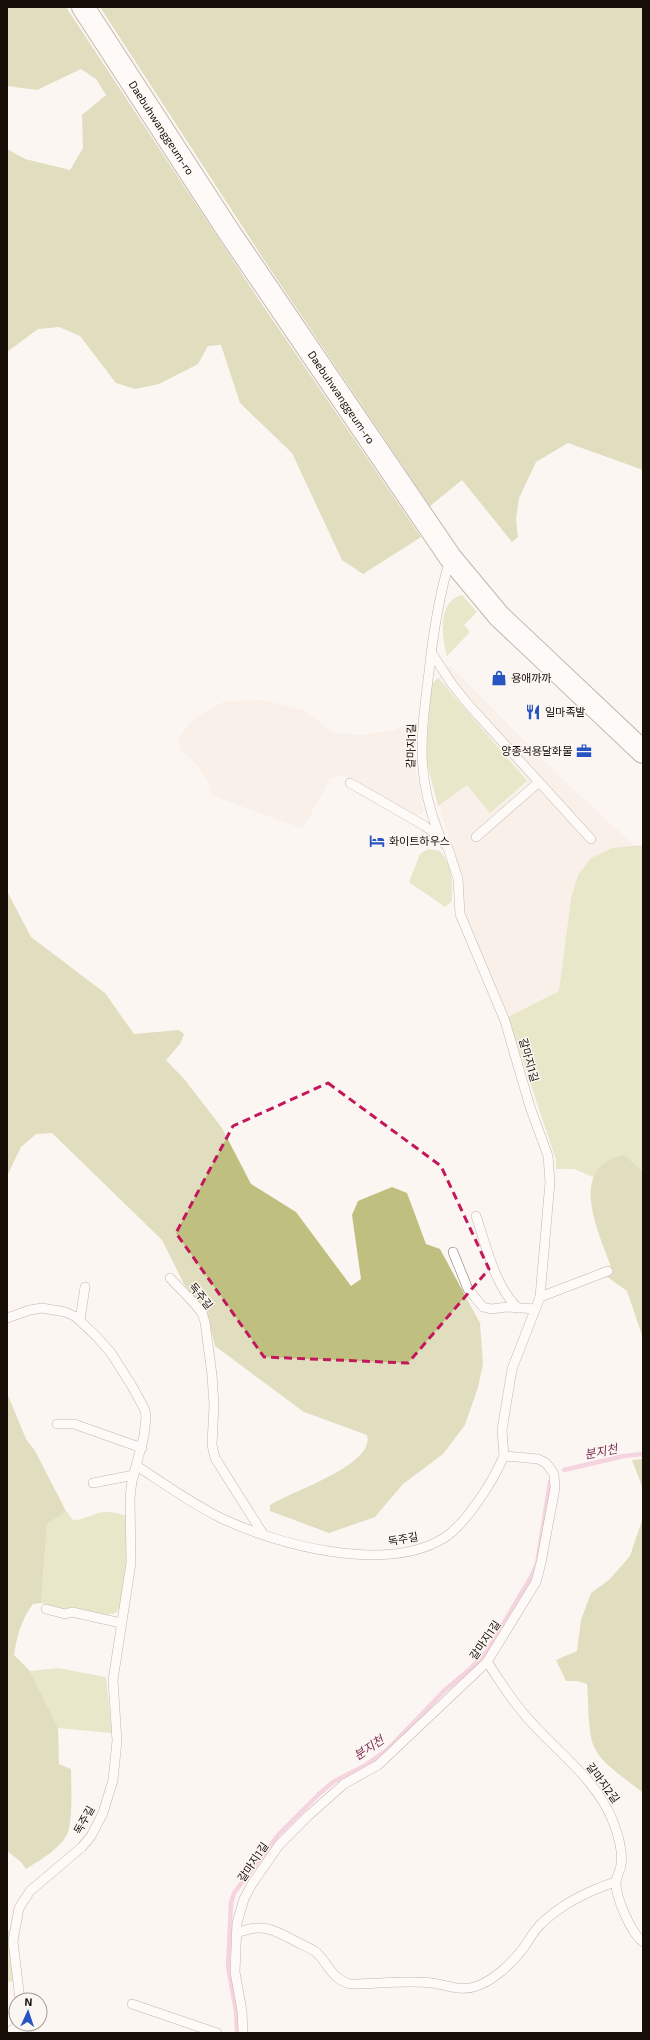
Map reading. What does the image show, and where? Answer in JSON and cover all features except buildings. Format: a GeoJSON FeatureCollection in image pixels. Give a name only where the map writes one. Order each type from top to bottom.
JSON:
{"type":"FeatureCollection","features":[{"type":"Feature","properties":{"kind":"main road","name":"Daebuhwanggeum-ro"},"geometry":{"type":"LineString","coordinates":[[83,7],[260,278],[450,557],[499,616],[643,752]]}},
{"type":"Feature","properties":{"kind":"lane","name":"갈마지1길"},"geometry":{"type":"LineString","coordinates":[[440,838],[429,806],[421,756],[422,730],[439,597],[450,557]]}},
{"type":"Feature","properties":{"kind":"lane"},"geometry":{"type":"LineString","coordinates":[[431,652],[452,684],[591,839]]}},
{"type":"Feature","properties":{"kind":"lane"},"geometry":{"type":"LineString","coordinates":[[476,837],[539,782]]}},
{"type":"Feature","properties":{"kind":"lane","name":"갈마지1길"},"geometry":{"type":"LineString","coordinates":[[243,2033],[242,2011],[235,1972],[239,1911],[244,1899],[279,1845],[344,1784],[371,1770],[384,1760],[487,1662],[536,1582],[555,1488],[554,1474],[546,1463],[538,1459],[504,1456],[502,1430],[512,1368],[540,1298],[550,1182],[548,1156],[530,1106],[505,1021],[460,914],[458,879],[448,848],[440,838],[426,826],[350,783]]}},
{"type":"Feature","properties":{"kind":"lane"},"geometry":{"type":"LineString","coordinates":[[476,1216],[500,1283],[511,1302],[518,1308]]}},
{"type":"Feature","properties":{"kind":"lane"},"geometry":{"type":"LineString","coordinates":[[453,1252],[468,1289],[483,1307],[491,1309],[536,1309]]}},
{"type":"Feature","properties":{"kind":"lane"},"geometry":{"type":"LineString","coordinates":[[540,1298],[608,1270]]}},
{"type":"Feature","properties":{"kind":"lane","name":"독주길"},"geometry":{"type":"LineString","coordinates":[[170,1278],[202,1313],[205,1322],[212,1374],[214,1405],[212,1445],[215,1458],[263,1534]]}},
{"type":"Feature","properties":{"kind":"lane"},"geometry":{"type":"LineString","coordinates":[[80,1320],[86,1287]]}},
{"type":"Feature","properties":{"kind":"lane","name":"독주길"},"geometry":{"type":"LineString","coordinates":[[7,1318],[30,1310],[42,1308],[65,1312],[80,1320],[110,1353],[141,1403],[146,1417],[142,1448],[130,1497],[131,1562],[114,1680],[116,1753],[109,1793],[98,1825],[82,1847],[30,1890],[19,1908],[13,1941],[19,1992]]}},
{"type":"Feature","properties":{"kind":"lane"},"geometry":{"type":"LineString","coordinates":[[57,1424],[74,1424],[142,1448]]}},
{"type":"Feature","properties":{"kind":"lane","name":"독주길"},"geometry":{"type":"LineString","coordinates":[[137,1466],[217,1516],[263,1534],[329,1551],[360,1555],[405,1552],[428,1546],[456,1529],[488,1484],[504,1456]]}},
{"type":"Feature","properties":{"kind":"lane"},"geometry":{"type":"LineString","coordinates":[[92,1483],[134,1476]]}},
{"type":"Feature","properties":{"kind":"lane"},"geometry":{"type":"LineString","coordinates":[[46,1609],[65,1614],[72,1612],[121,1623]]}},
{"type":"Feature","properties":{"kind":"lane","name":"갈마지2길"},"geometry":{"type":"LineString","coordinates":[[487,1662],[524,1714],[580,1772],[610,1812],[615,1826],[621,1855],[621,1863],[616,1882],[618,1894],[630,1925],[636,1936],[643,1942]]}},
{"type":"Feature","properties":{"kind":"lane"},"geometry":{"type":"LineString","coordinates":[[237,1933],[253,1927],[277,1931],[316,1953],[334,1976],[341,1982],[350,1984],[432,1983],[462,1989],[475,1986],[488,1980],[512,1962],[538,1927],[565,1905],[599,1888],[616,1882]]}},
{"type":"Feature","properties":{"kind":"lane"},"geometry":{"type":"LineString","coordinates":[[132,2004],[217,2033]]}},
{"type":"Feature","properties":{"kind":"highlighted area"},"geometry":{"type":"Polygon","coordinates":[[[328,1083],[441,1166],[489,1269],[408,1363],[264,1357],[176,1233],[233,1126],[328,1083]]]}},
{"type":"Feature","properties":{"kind":"shaded area"},"geometry":{"type":"Polygon","coordinates":[[[450,665],[560,777],[635,846],[612,848],[578,875],[571,898],[559,991],[508,1017],[462,908],[462,879],[431,782],[431,685],[450,665]]]}},
{"type":"Feature","properties":{"kind":"shaded area"},"geometry":{"type":"Polygon","coordinates":[[[263,700],[303,710],[333,732],[361,735],[394,730],[409,723],[418,728],[414,760],[424,812],[420,815],[411,813],[343,775],[330,779],[303,829],[211,795],[208,781],[197,765],[180,750],[179,737],[193,719],[225,701],[263,700]]]}},
{"type":"Feature","properties":{"kind":"green space"},"geometry":{"type":"Polygon","coordinates":[[[7,7],[66,7],[257,297],[421,537],[363,574],[342,560],[292,453],[240,403],[221,345],[208,346],[198,364],[159,384],[135,389],[116,383],[80,336],[59,327],[38,329],[7,352],[7,149],[25,159],[70,170],[83,148],[82,115],[106,95],[96,79],[81,69],[37,90],[7,86],[7,7]]]}},
{"type":"Feature","properties":{"kind":"green space"},"geometry":{"type":"Polygon","coordinates":[[[100,7],[643,7],[643,470],[568,443],[536,462],[519,498],[516,519],[518,537],[512,542],[462,480],[430,506],[268,266],[100,7]]]}},
{"type":"Feature","properties":{"kind":"green space"},"geometry":{"type":"Polygon","coordinates":[[[462,595],[477,612],[464,625],[470,632],[447,656],[443,630],[445,612],[448,604],[462,595]]]}},
{"type":"Feature","properties":{"kind":"green space"},"geometry":{"type":"Polygon","coordinates":[[[438,678],[527,781],[490,813],[467,785],[438,806],[426,759],[431,685],[438,678]]]}},
{"type":"Feature","properties":{"kind":"green space"},"geometry":{"type":"Polygon","coordinates":[[[643,845],[643,1171],[624,1155],[603,1164],[593,1177],[574,1169],[556,1169],[556,1160],[508,1017],[559,991],[571,898],[578,875],[591,858],[612,848],[643,845]]]}},
{"type":"Feature","properties":{"kind":"green space"},"geometry":{"type":"Polygon","coordinates":[[[428,849],[440,851],[450,869],[452,881],[452,901],[445,907],[409,882],[420,854],[428,849]]]}},
{"type":"Feature","properties":{"kind":"green space"},"geometry":{"type":"Polygon","coordinates":[[[7,891],[31,937],[105,993],[134,1034],[179,1030],[184,1034],[180,1044],[166,1060],[185,1080],[222,1128],[251,1184],[296,1212],[351,1286],[361,1279],[352,1215],[358,1201],[392,1187],[407,1193],[426,1244],[440,1249],[480,1323],[483,1364],[478,1387],[465,1425],[443,1454],[403,1484],[375,1517],[329,1533],[270,1511],[270,1505],[329,1476],[345,1467],[358,1457],[366,1446],[367,1435],[304,1412],[215,1346],[207,1312],[184,1284],[162,1240],[52,1133],[36,1134],[21,1147],[7,1176],[7,891]]]}},
{"type":"Feature","properties":{"kind":"green space"},"geometry":{"type":"Polygon","coordinates":[[[624,1155],[643,1171],[643,1338],[627,1291],[606,1276],[613,1272],[595,1223],[592,1205],[591,1188],[595,1173],[606,1162],[624,1155]]]}},
{"type":"Feature","properties":{"kind":"green space"},"geometry":{"type":"Polygon","coordinates":[[[7,1393],[26,1439],[35,1451],[66,1511],[47,1524],[41,1603],[33,1604],[25,1616],[18,1635],[14,1655],[30,1671],[58,1728],[59,1764],[71,1769],[71,1818],[68,1832],[61,1843],[44,1858],[26,1869],[21,1862],[7,1851],[7,1393]]]}},
{"type":"Feature","properties":{"kind":"green space"},"geometry":{"type":"Polygon","coordinates":[[[643,1459],[643,1489],[632,1460],[643,1459]]]}},
{"type":"Feature","properties":{"kind":"green space"},"geometry":{"type":"Polygon","coordinates":[[[66,1511],[73,1520],[104,1512],[112,1512],[126,1516],[128,1552],[126,1581],[121,1605],[116,1613],[105,1615],[77,1608],[62,1609],[41,1603],[47,1523],[66,1511]]]}},
{"type":"Feature","properties":{"kind":"green space"},"geometry":{"type":"Polygon","coordinates":[[[643,1517],[643,1793],[610,1767],[595,1749],[592,1743],[591,1735],[587,1684],[577,1681],[566,1681],[556,1660],[577,1651],[581,1620],[591,1593],[609,1580],[630,1556],[643,1517]]]}},
{"type":"Feature","properties":{"kind":"green space"},"geometry":{"type":"Polygon","coordinates":[[[58,1668],[106,1677],[112,1733],[58,1728],[30,1671],[58,1668]]]}},
{"type":"Feature","properties":{"kind":"green space"},"geometry":{"type":"Polygon","coordinates":[[[7,1930],[9,1930],[9,1950],[14,1981],[7,1982],[7,1930]]]}},
{"type":"Feature","properties":{"kind":"waterway","name":"분지천"},"geometry":{"type":"LineString","coordinates":[[564,1470],[624,1456],[643,1454]]}},
{"type":"Feature","properties":{"kind":"waterway","name":"분지천"},"geometry":{"type":"LineString","coordinates":[[237,2032],[236,2011],[228,1966],[231,1903],[234,1893],[279,1834],[318,1795],[333,1782],[364,1766],[387,1750],[445,1690],[470,1669],[488,1650],[531,1577],[537,1564],[550,1482]]}},
{"type":"Feature","properties":{"kind":"place","name":"용애까까"},"geometry":{"type":"Point","coordinates":[499,678]}},
{"type":"Feature","properties":{"kind":"place","name":"일마족발"},"geometry":{"type":"Point","coordinates":[533,712]}},
{"type":"Feature","properties":{"kind":"place","name":"양종석용달화물"},"geometry":{"type":"Point","coordinates":[584,751]}},
{"type":"Feature","properties":{"kind":"place","name":"화이트하우스"},"geometry":{"type":"Point","coordinates":[377,841]}}]}
